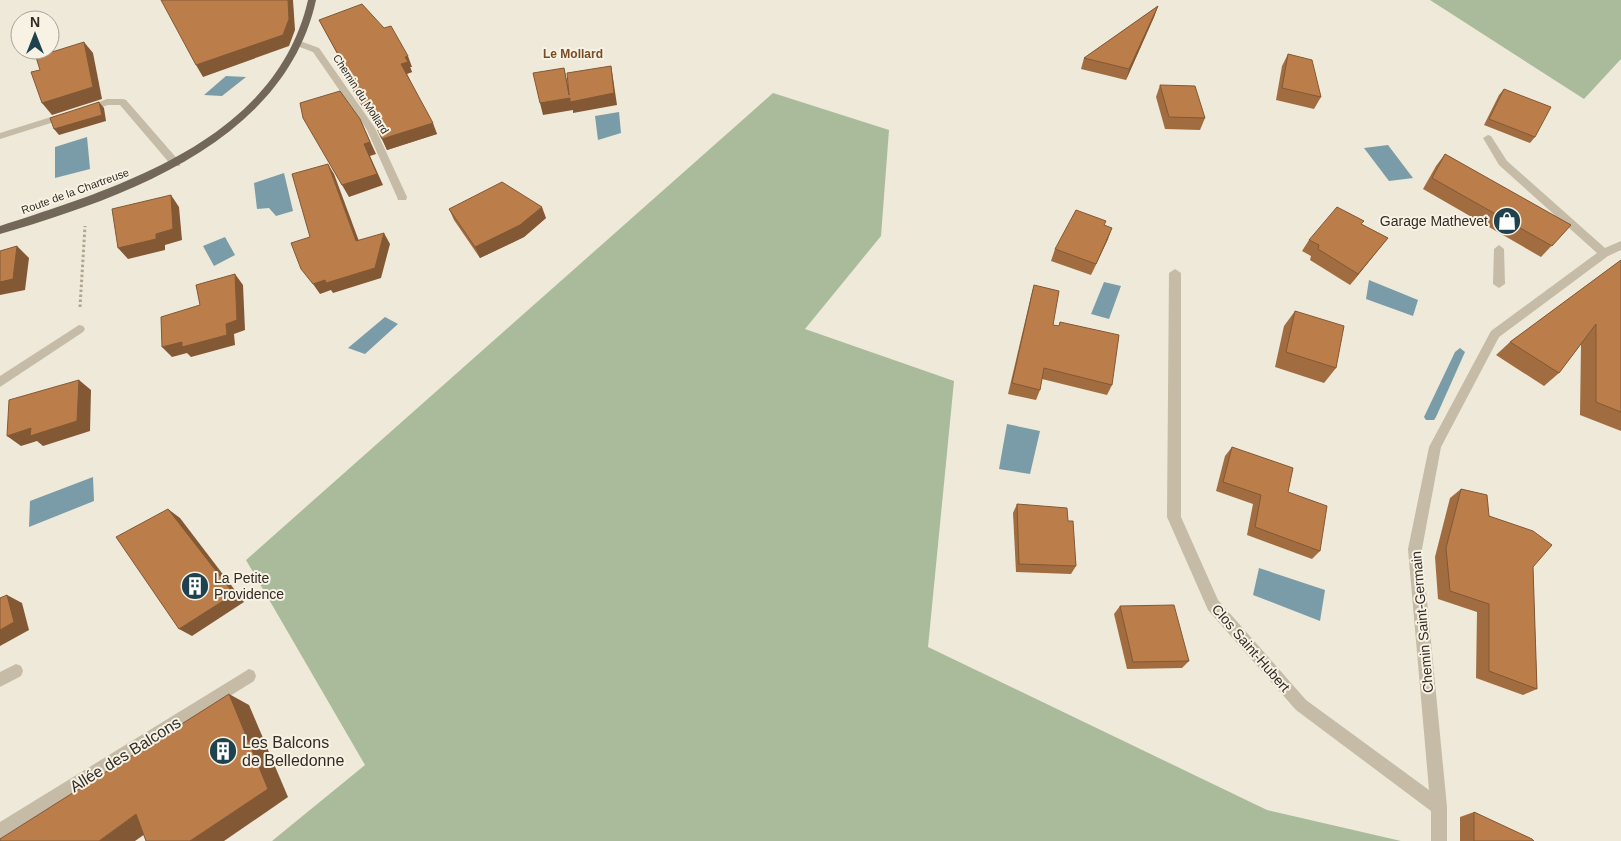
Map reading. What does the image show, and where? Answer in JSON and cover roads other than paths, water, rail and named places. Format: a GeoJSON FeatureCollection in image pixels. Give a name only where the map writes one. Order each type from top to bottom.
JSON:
{"type":"FeatureCollection","features":[{"type":"Feature","properties":{"kind":"main road","name":"Route de la Chartreuse"},"geometry":{"type":"LineString","coordinates":[[0,230],[116,192],[176,164],[230,128],[270,88],[300,44],[312,0]]}},
{"type":"Feature","properties":{"kind":"street","name":"Chemin du Mollard"},"geometry":{"type":"LineString","coordinates":[[300,44],[316,50],[372,130],[402,197]]}},
{"type":"Feature","properties":{"kind":"street"},"geometry":{"type":"LineString","coordinates":[[0,136],[107,102],[123,102],[176,164]]}},
{"type":"Feature","properties":{"kind":"street"},"geometry":{"type":"LineString","coordinates":[[1488,138],[1503,162],[1604,253]]}},
{"type":"Feature","properties":{"kind":"street","name":"Chemin Saint-Germain"},"geometry":{"type":"LineString","coordinates":[[1439,841],[1439,806],[1415,549],[1435,447],[1495,334],[1604,253],[1621,246]]}},
{"type":"Feature","properties":{"kind":"street"},"geometry":{"type":"LineString","coordinates":[[1499,249],[1499,284]]}},
{"type":"Feature","properties":{"kind":"street","name":"Clos Saint-Hubert"},"geometry":{"type":"LineString","coordinates":[[1175,273],[1174,517],[1213,605],[1301,706],[1439,806]]}},
{"type":"Feature","properties":{"kind":"street"},"geometry":{"type":"LineString","coordinates":[[0,382],[79,329]]}},
{"type":"Feature","properties":{"kind":"street"},"geometry":{"type":"LineString","coordinates":[[0,680],[16,671]]}},
{"type":"Feature","properties":{"kind":"street","name":"Allée des Balcons"},"geometry":{"type":"LineString","coordinates":[[0,831],[249,676]]}},
{"type":"Feature","properties":{"kind":"water"},"geometry":{"type":"Polygon","coordinates":[[[226,76],[246,77],[222,96],[204,95],[226,76]]]}},
{"type":"Feature","properties":{"kind":"water"},"geometry":{"type":"Polygon","coordinates":[[[619,112],[621,133],[598,140],[595,116],[619,112]]]}},
{"type":"Feature","properties":{"kind":"water"},"geometry":{"type":"Polygon","coordinates":[[[87,137],[90,169],[55,178],[55,147],[87,137]]]}},
{"type":"Feature","properties":{"kind":"water"},"geometry":{"type":"Polygon","coordinates":[[[1388,145],[1413,178],[1389,181],[1364,148],[1388,145]]]}},
{"type":"Feature","properties":{"kind":"water"},"geometry":{"type":"Polygon","coordinates":[[[284,173],[293,211],[276,216],[269,208],[257,209],[254,183],[284,173]]]}},
{"type":"Feature","properties":{"kind":"water"},"geometry":{"type":"Polygon","coordinates":[[[225,237],[235,255],[214,266],[203,246],[225,237]]]}},
{"type":"Feature","properties":{"kind":"water"},"geometry":{"type":"Polygon","coordinates":[[[1369,280],[1418,300],[1413,316],[1366,299],[1369,280]]]}},
{"type":"Feature","properties":{"kind":"water"},"geometry":{"type":"Polygon","coordinates":[[[1104,282],[1121,286],[1109,319],[1091,314],[1104,282]]]}},
{"type":"Feature","properties":{"kind":"water"},"geometry":{"type":"Polygon","coordinates":[[[385,317],[398,324],[365,354],[348,348],[385,317]]]}},
{"type":"Feature","properties":{"kind":"water"},"geometry":{"type":"Polygon","coordinates":[[[1007,424],[1040,431],[1030,474],[999,469],[1007,424]]]}},
{"type":"Feature","properties":{"kind":"water"},"geometry":{"type":"Polygon","coordinates":[[[93,477],[94,501],[29,527],[30,501],[93,477]]]}},
{"type":"Feature","properties":{"kind":"water"},"geometry":{"type":"Polygon","coordinates":[[[1259,568],[1325,590],[1320,621],[1253,595],[1259,568]]]}},
{"type":"Feature","properties":{"kind":"waterway"},"geometry":{"type":"LineString","coordinates":[[1430,417],[1460,352]]}},
{"type":"Feature","properties":{"kind":"place","name":"Garage Mathevet"},"geometry":{"type":"Point","coordinates":[1507,221]}},
{"type":"Feature","properties":{"kind":"place","name":"La Petite Providence"},"geometry":{"type":"Point","coordinates":[195,586]}},
{"type":"Feature","properties":{"kind":"place","name":"Les Balcons de Belledonne"},"geometry":{"type":"Point","coordinates":[223,751]}},
{"type":"Feature","properties":{"kind":"district","name":"Le Mollard"},"geometry":{"type":"Point","coordinates":[573,54]}}]}
